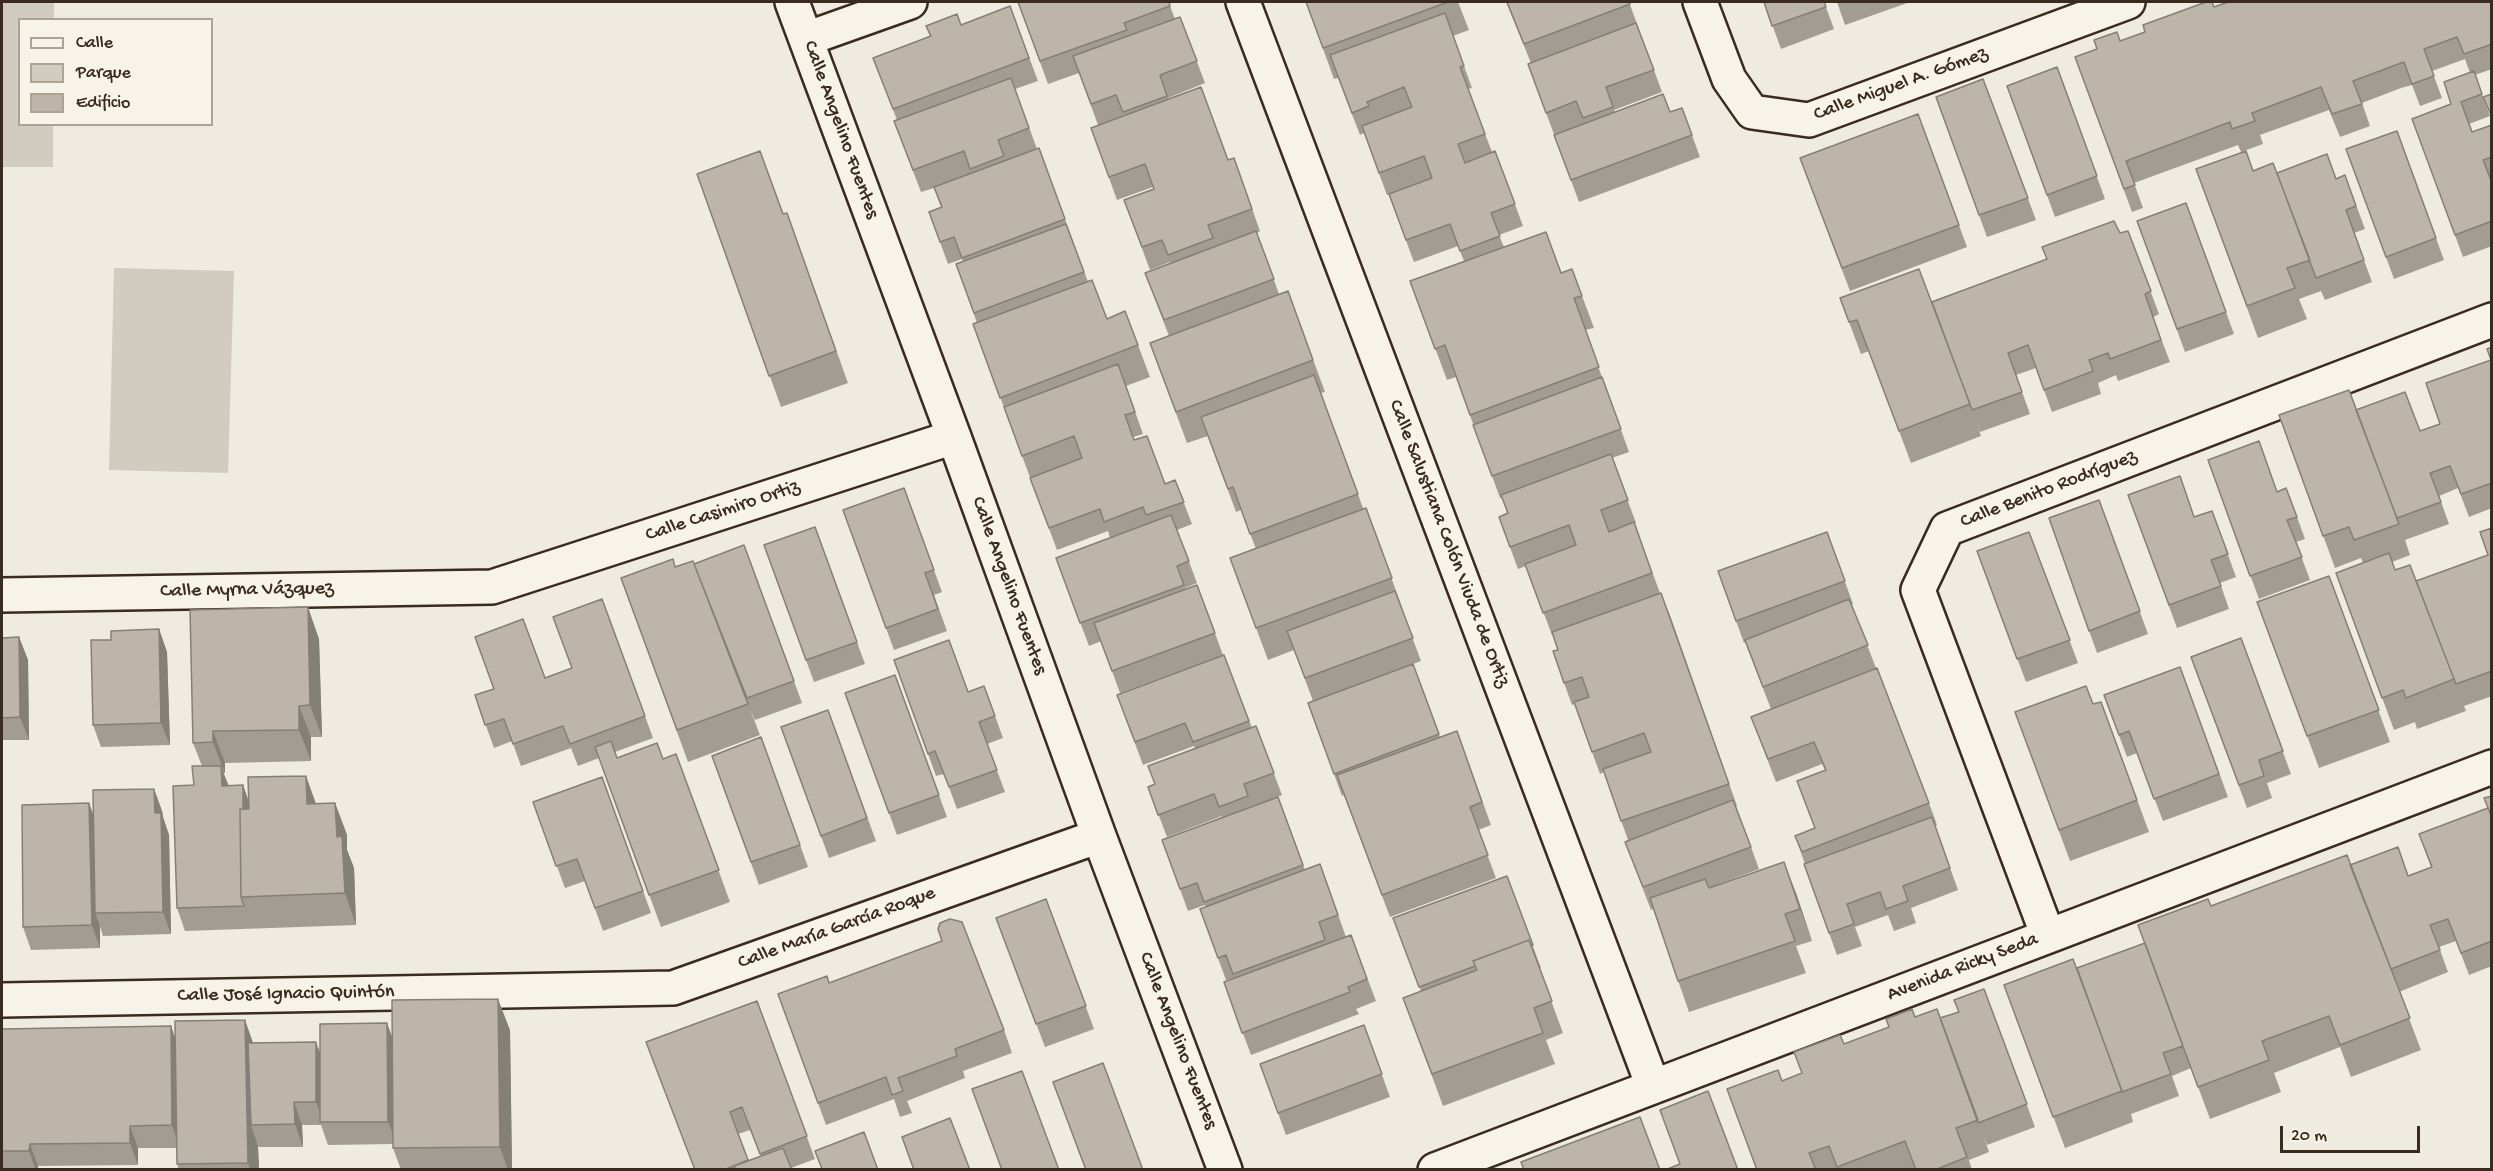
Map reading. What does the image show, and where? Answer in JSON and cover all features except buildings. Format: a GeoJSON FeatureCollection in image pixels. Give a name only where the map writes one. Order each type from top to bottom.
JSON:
{"type":"FeatureCollection","features":[{"type":"Feature","properties":{"kind":"street","name":"Calle Angelino Fuentes"},"geometry":{"type":"LineString","coordinates":[[792,2],[1099,836],[1225,1170]]}},
{"type":"Feature","properties":{"kind":"street"},"geometry":{"type":"LineString","coordinates":[[806,39],[910,2]]}},
{"type":"Feature","properties":{"kind":"street","name":"Calle Salustiana Colón Viuda de Ortiz"},"geometry":{"type":"LineString","coordinates":[[1243,2],[1653,1086]]}},
{"type":"Feature","properties":{"kind":"street","name":"Calle Miguel A. Gómez"},"geometry":{"type":"LineString","coordinates":[[1700,2],[1729,79],[1752,112],[1809,120],[2128,2]]}},
{"type":"Feature","properties":{"kind":"street","name":"Calle Benito Rodríguez"},"geometry":{"type":"LineString","coordinates":[[2048,936],[1918,590],[1947,529],[2492,320]]}},
{"type":"Feature","properties":{"kind":"street","name":"Calle Casimiro Ortiz"},"geometry":{"type":"LineString","coordinates":[[492,586],[954,437]]}},
{"type":"Feature","properties":{"kind":"street","name":"Calle Myrna Vázquez"},"geometry":{"type":"LineString","coordinates":[[2,595],[492,586]]}},
{"type":"Feature","properties":{"kind":"street","name":"Avenida Ricky Seda"},"geometry":{"type":"LineString","coordinates":[[1435,1170],[2492,767]]}},
{"type":"Feature","properties":{"kind":"street","name":"Calle María García Roque"},"geometry":{"type":"LineString","coordinates":[[570,989],[673,988],[1099,836]]}},
{"type":"Feature","properties":{"kind":"street","name":"Calle José Ignacio Quintón"},"geometry":{"type":"LineString","coordinates":[[2,1000],[570,989]]}},
{"type":"Feature","properties":{"kind":"green space"},"geometry":{"type":"Polygon","coordinates":[[[2,2],[54,2],[54,18],[18,18],[18,126],[53,126],[53,167],[2,167],[2,2]]]}},
{"type":"Feature","properties":{"kind":"green space"},"geometry":{"type":"Polygon","coordinates":[[[114,268],[234,271],[228,473],[109,470],[114,268]]]}}]}
